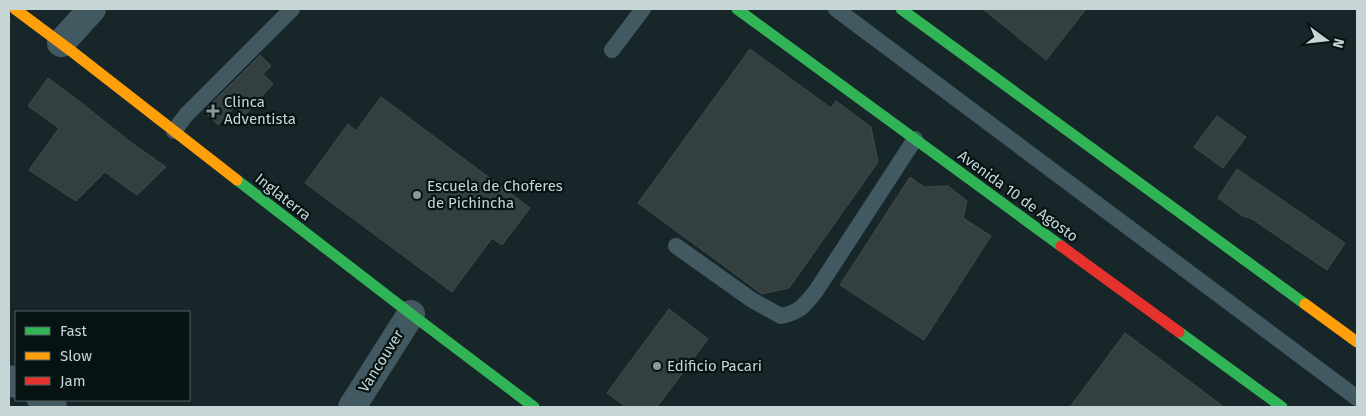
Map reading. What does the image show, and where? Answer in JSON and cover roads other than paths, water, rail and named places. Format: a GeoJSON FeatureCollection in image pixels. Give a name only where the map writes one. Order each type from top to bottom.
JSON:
{"type":"FeatureCollection","features":[{"type":"Feature","properties":{"kind":"main road","name":"Inglaterra"},"geometry":{"type":"LineString","coordinates":[[15,9],[534,407]]}},
{"type":"Feature","properties":{"kind":"main road","name":"Avenida 10 de Agosto"},"geometry":{"type":"LineString","coordinates":[[737,9],[1282,407]]}},
{"type":"Feature","properties":{"kind":"main road"},"geometry":{"type":"LineString","coordinates":[[901,9],[1357,342]]}},
{"type":"Feature","properties":{"kind":"street"},"geometry":{"type":"LineString","coordinates":[[61,43],[92,9]]}},
{"type":"Feature","properties":{"kind":"street","name":"Vancouver"},"geometry":{"type":"LineString","coordinates":[[352,407],[411,314]]}},
{"type":"Feature","properties":{"kind":"lane"},"geometry":{"type":"LineString","coordinates":[[174,131],[186,115],[292,9]]}},
{"type":"Feature","properties":{"kind":"lane"},"geometry":{"type":"LineString","coordinates":[[612,50],[643,9]]}},
{"type":"Feature","properties":{"kind":"lane"},"geometry":{"type":"LineString","coordinates":[[836,9],[1357,398]]}},
{"type":"Feature","properties":{"kind":"lane"},"geometry":{"type":"LineString","coordinates":[[676,246],[752,300],[780,316],[793,314],[805,305],[816,291],[915,139]]}},
{"type":"Feature","properties":{"kind":"place","name":"Clinca Adventista"},"geometry":{"type":"Point","coordinates":[213,111]}},
{"type":"Feature","properties":{"kind":"place","name":"Escuela de Choferes de Pichincha"},"geometry":{"type":"Point","coordinates":[417,195]}},
{"type":"Feature","properties":{"kind":"place","name":"Edificio Pacari"},"geometry":{"type":"Point","coordinates":[657,366]}}]}
